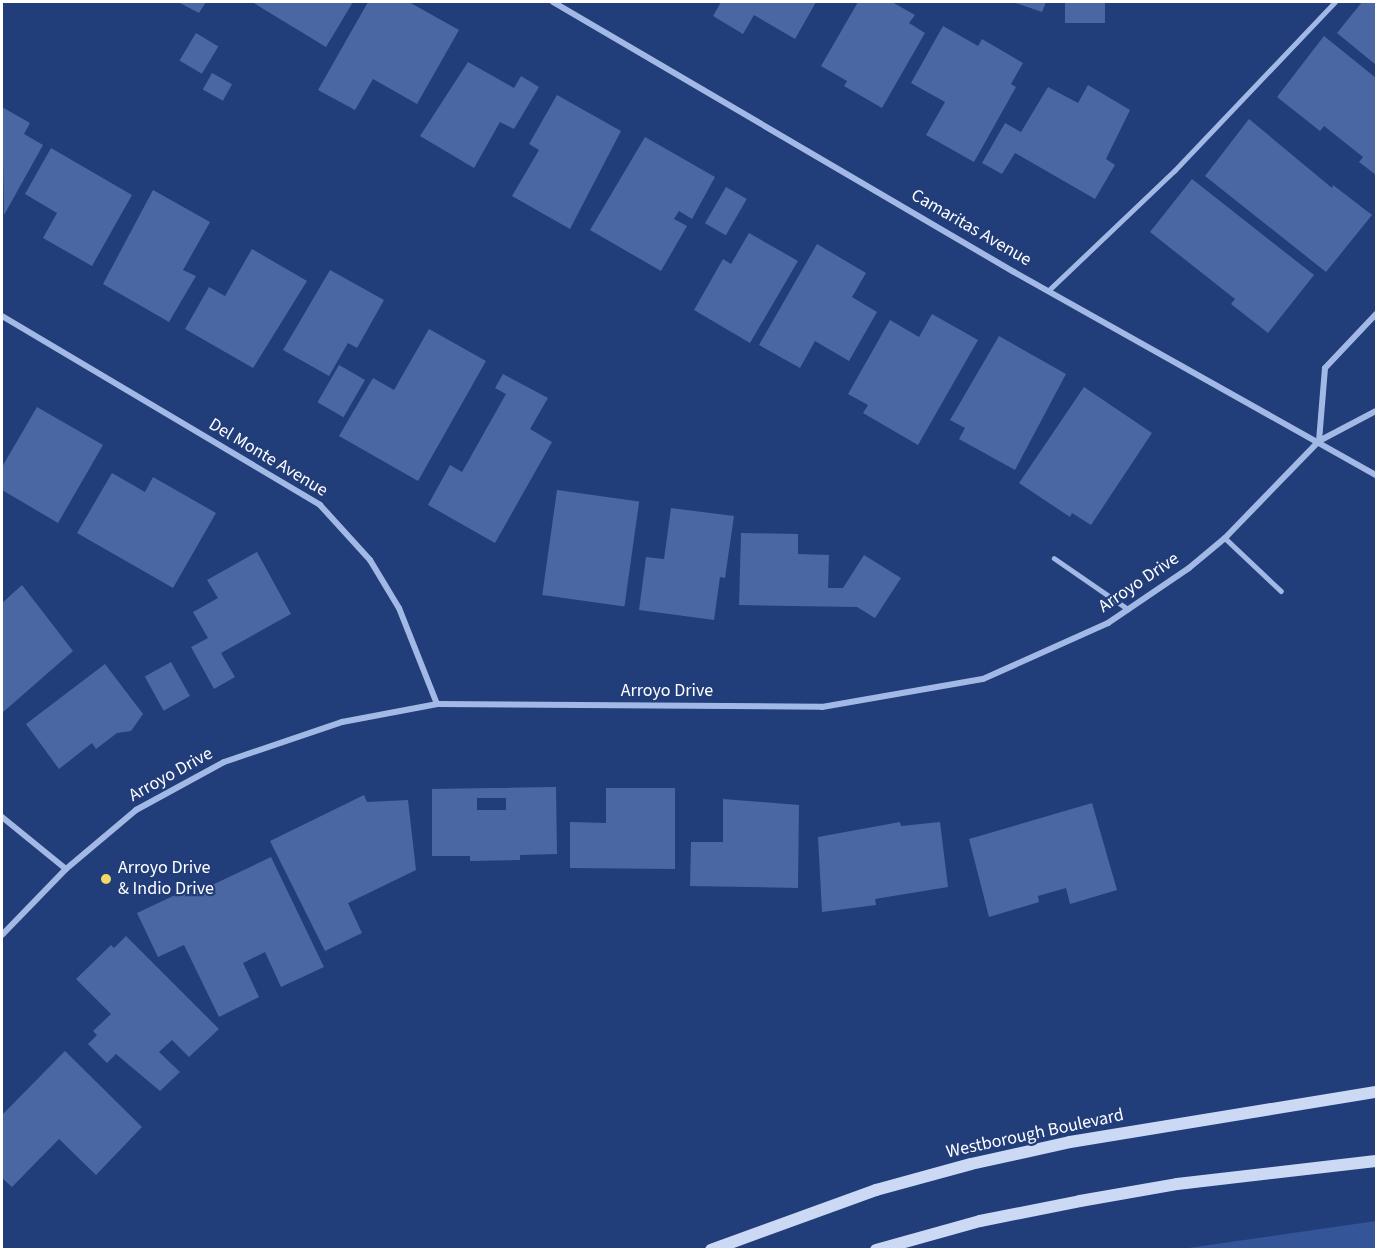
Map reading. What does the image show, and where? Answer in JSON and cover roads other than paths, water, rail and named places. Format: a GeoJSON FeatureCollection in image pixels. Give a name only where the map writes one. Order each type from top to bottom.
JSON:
{"type":"FeatureCollection","features":[{"type":"Feature","properties":{"kind":"main road","name":"Westborough Boulevard"},"geometry":{"type":"LineString","coordinates":[[711,1250],[876,1190],[971,1164],[1070,1142],[1377,1092]]}},
{"type":"Feature","properties":{"kind":"main road"},"geometry":{"type":"LineString","coordinates":[[876,1250],[980,1221],[1080,1201],[1177,1184],[1377,1161]]}},
{"type":"Feature","properties":{"kind":"street","name":"Camaritas Avenue"},"geometry":{"type":"LineString","coordinates":[[553,2],[1049,290],[1377,475]]}},
{"type":"Feature","properties":{"kind":"street"},"geometry":{"type":"LineString","coordinates":[[1319,441],[1325,368],[1377,314]]}},
{"type":"Feature","properties":{"kind":"street","name":"Del Monte Avenue"},"geometry":{"type":"LineString","coordinates":[[2,316],[320,506],[370,560],[399,608],[437,704]]}},
{"type":"Feature","properties":{"kind":"street","name":"Arroyo Drive"},"geometry":{"type":"LineString","coordinates":[[2,935],[66,869],[136,810],[224,762],[342,722],[437,704],[822,707],[983,679],[1108,623],[1189,568],[1225,538],[1319,441],[1377,411]]}},
{"type":"Feature","properties":{"kind":"street"},"geometry":{"type":"LineString","coordinates":[[2,817],[66,869]]}},
{"type":"Feature","properties":{"kind":"lane"},"geometry":{"type":"LineString","coordinates":[[1049,290],[1174,171],[1335,2]]}},
{"type":"Feature","properties":{"kind":"lane"},"geometry":{"type":"LineString","coordinates":[[1225,538],[1281,591]]}},
{"type":"Feature","properties":{"kind":"lane"},"geometry":{"type":"LineString","coordinates":[[1054,558],[1128,609]]}},
{"type":"Feature","properties":{"kind":"place","name":"Arroyo Drive & Indio Drive"},"geometry":{"type":"Point","coordinates":[106,879]}}]}
